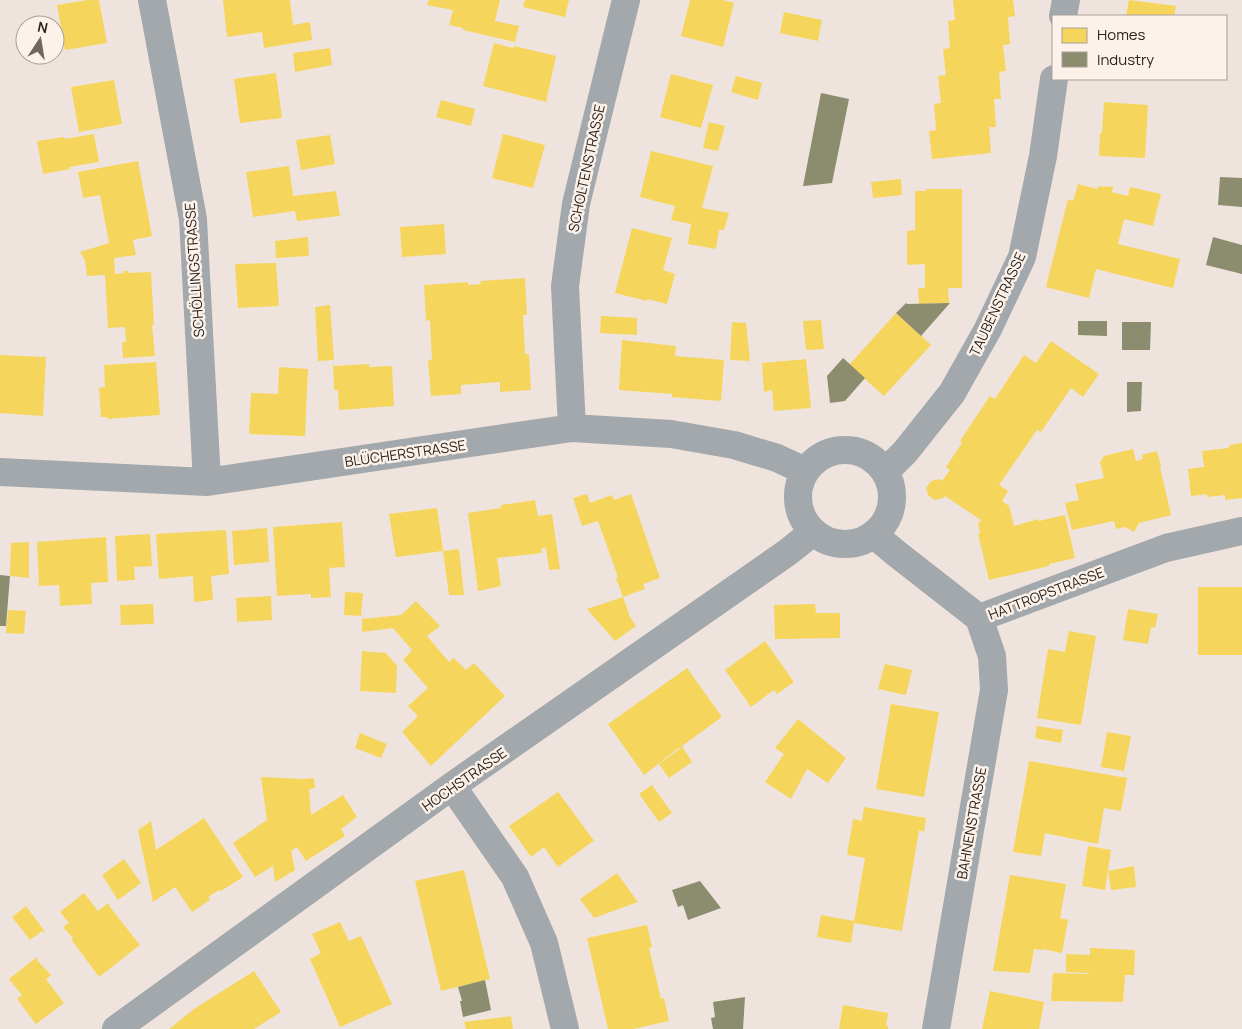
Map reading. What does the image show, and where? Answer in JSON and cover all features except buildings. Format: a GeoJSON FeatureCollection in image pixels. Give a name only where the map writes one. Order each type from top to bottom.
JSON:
{"type":"FeatureCollection","features":[{"type":"Feature","properties":{"kind":"street","name":"SCHÖLLINGSTRASSE"},"geometry":{"type":"LineString","coordinates":[[152,0],[193,219],[207,482]]}},
{"type":"Feature","properties":{"kind":"street","name":"SCHOLTENSTRASSE"},"geometry":{"type":"LineString","coordinates":[[572,428],[566,277],[576,204],[626,0]]}},
{"type":"Feature","properties":{"kind":"street"},"geometry":{"type":"LineString","coordinates":[[1064,15],[1066,0]]}},
{"type":"Feature","properties":{"kind":"street","name":"TAUBENSTRASSE"},"geometry":{"type":"LineString","coordinates":[[885,472],[906,452],[952,393],[988,329],[1022,257],[1043,156],[1054,80]]}},
{"type":"Feature","properties":{"kind":"street","name":"BLÜCHERSTRASSE"},"geometry":{"type":"LineString","coordinates":[[0,472],[207,482],[572,428],[670,434],[734,444],[777,458],[805,471]]}},
{"type":"Feature","properties":{"kind":"street"},"geometry":{"type":"LineString","coordinates":[[845,449],[868,456],[885,472],[892,497],[887,518],[874,535],[858,543],[838,544],[823,539],[813,532],[800,514],[797,492],[805,471],[824,454],[845,449]]}},
{"type":"Feature","properties":{"kind":"street","name":"HOCHSTRASSE"},"geometry":{"type":"LineString","coordinates":[[116,1029],[452,786],[780,558],[813,532]]}},
{"type":"Feature","properties":{"kind":"street","name":"HATTROPSTRASSE"},"geometry":{"type":"LineString","coordinates":[[874,535],[979,618],[1166,548],[1242,532]]}},
{"type":"Feature","properties":{"kind":"street","name":"BAHNENSTRASSE"},"geometry":{"type":"LineString","coordinates":[[936,1029],[994,690],[992,656],[979,618]]}},
{"type":"Feature","properties":{"kind":"street"},"geometry":{"type":"LineString","coordinates":[[452,786],[515,878],[544,943],[565,1029]]}}]}
